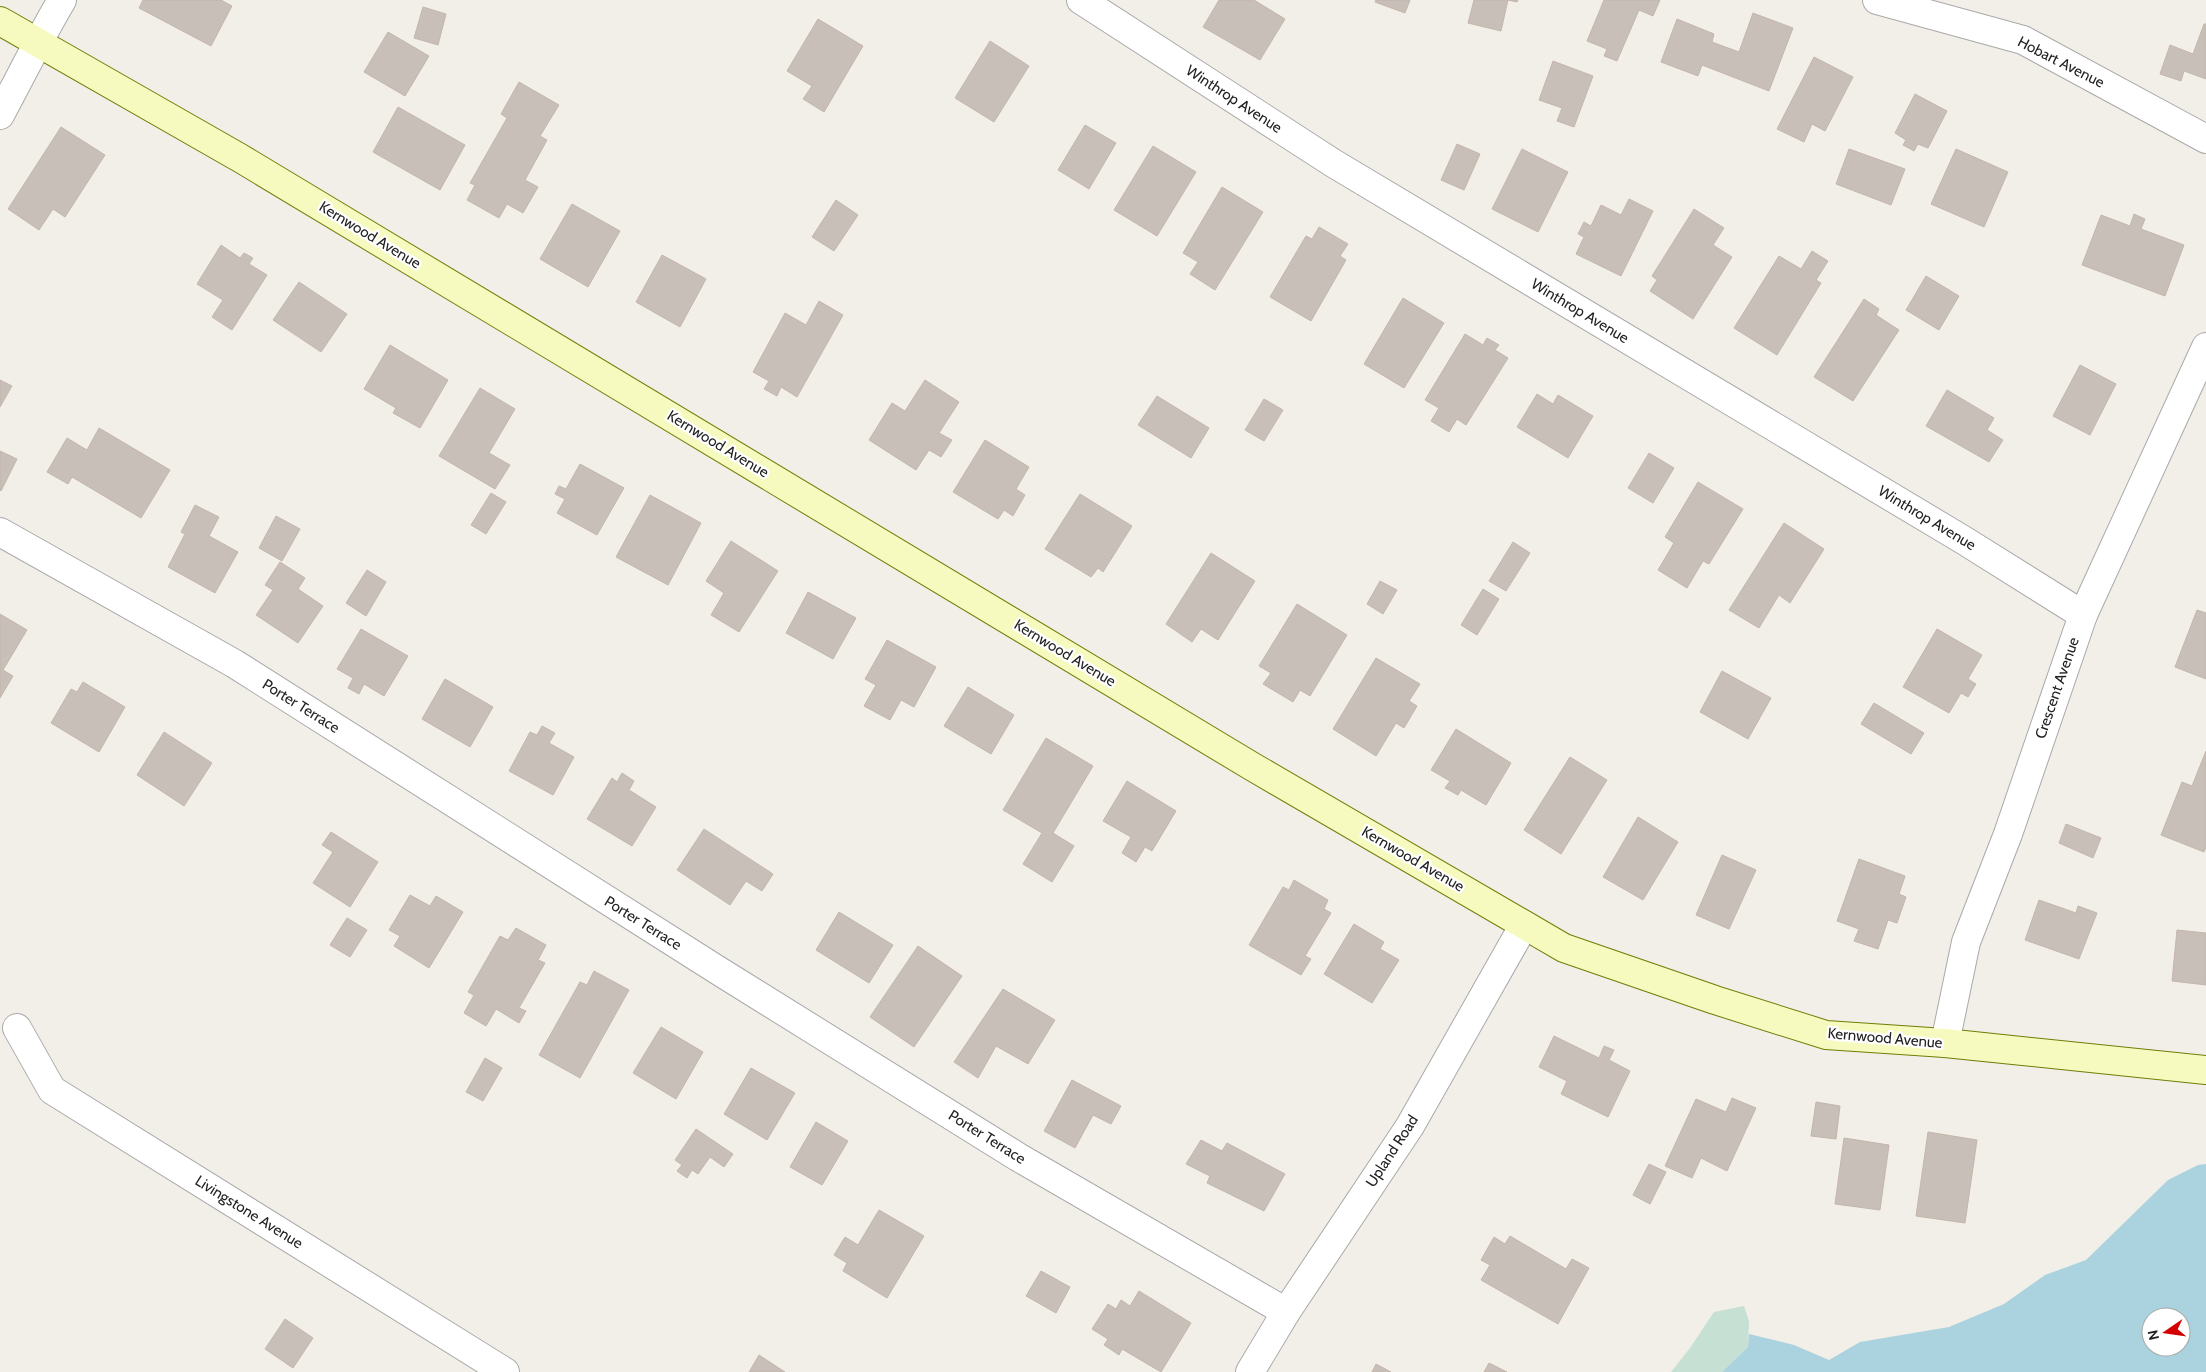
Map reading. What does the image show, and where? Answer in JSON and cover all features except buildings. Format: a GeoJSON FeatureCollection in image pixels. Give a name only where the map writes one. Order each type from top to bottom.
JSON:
{"type":"FeatureCollection","features":[{"type":"Feature","properties":{"kind":"main road","name":"Kernwood Avenue"},"geometry":{"type":"LineString","coordinates":[[0,21],[38,41],[248,163],[1253,767],[1564,948],[1715,1000],[1826,1035],[1945,1043],[2206,1070]]}},
{"type":"Feature","properties":{"kind":"street"},"geometry":{"type":"LineString","coordinates":[[0,114],[62,0]]}},
{"type":"Feature","properties":{"kind":"street","name":"Winthrop Avenue"},"geometry":{"type":"LineString","coordinates":[[1081,0],[1333,163],[1966,541],[2082,615]]}},
{"type":"Feature","properties":{"kind":"street","name":"Hobart Avenue"},"geometry":{"type":"LineString","coordinates":[[1877,0],[2023,40],[2206,139]]}},
{"type":"Feature","properties":{"kind":"street","name":"Crescent Avenue"},"geometry":{"type":"LineString","coordinates":[[1945,1043],[1966,942],[2008,834],[2082,615],[2206,347]]}},
{"type":"Feature","properties":{"kind":"street","name":"Porter Terrace"},"geometry":{"type":"LineString","coordinates":[[0,532],[235,664],[720,972],[1018,1157],[1286,1312]]}},
{"type":"Feature","properties":{"kind":"street","name":"Upland Road"},"geometry":{"type":"LineString","coordinates":[[1250,1372],[1286,1312],[1410,1126],[1524,925]]}},
{"type":"Feature","properties":{"kind":"street","name":"Livingstone Avenue"},"geometry":{"type":"LineString","coordinates":[[18,1028],[52,1090],[505,1372]]}},
{"type":"Feature","properties":{"kind":"green space"},"geometry":{"type":"Polygon","coordinates":[[[1744,1306],[1749,1321],[1748,1347],[1722,1372],[1671,1372],[1714,1312],[1744,1306]]]}},
{"type":"Feature","properties":{"kind":"water"},"geometry":{"type":"Polygon","coordinates":[[[2206,1164],[2206,1372],[1722,1372],[1748,1347],[1749,1334],[1794,1345],[1829,1360],[1860,1342],[1949,1327],[2004,1304],[2045,1275],[2086,1260],[2168,1180],[2198,1165],[2206,1164]]]}}]}
